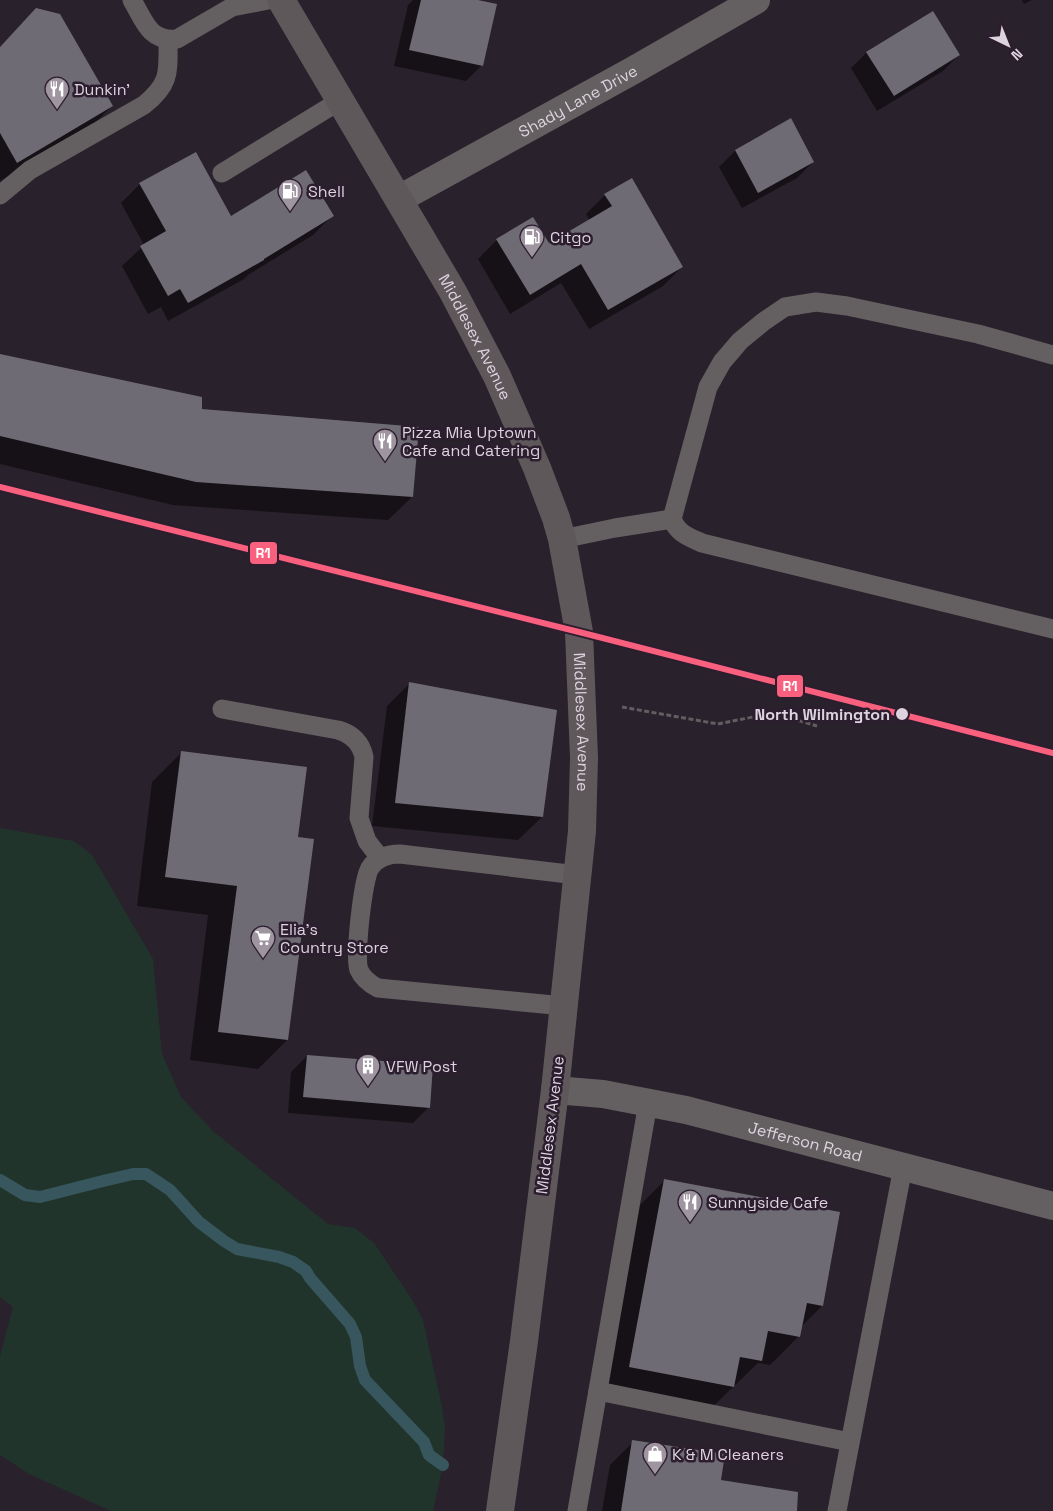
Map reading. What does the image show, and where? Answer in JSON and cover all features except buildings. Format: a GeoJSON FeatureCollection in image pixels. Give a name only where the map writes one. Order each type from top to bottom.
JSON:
{"type":"FeatureCollection","features":[{"type":"Feature","properties":{"kind":"main road","name":"Middlesex Avenue"},"geometry":{"type":"LineString","coordinates":[[281,0],[482,343],[537,468],[562,539],[579,632],[582,668],[584,758],[582,830],[555,1090],[524,1341],[500,1511]]}},
{"type":"Feature","properties":{"kind":"street","name":"Shady Lane Drive"},"geometry":{"type":"LineString","coordinates":[[399,199],[632,71],[756,0]]}},
{"type":"Feature","properties":{"kind":"street","name":"Jefferson Road"},"geometry":{"type":"LineString","coordinates":[[555,1090],[603,1094],[686,1110],[1053,1206]]}},
{"type":"Feature","properties":{"kind":"lane"},"geometry":{"type":"LineString","coordinates":[[132,0],[151,31],[160,38],[168,40],[177,39],[232,7],[268,0]]}},
{"type":"Feature","properties":{"kind":"lane"},"geometry":{"type":"LineString","coordinates":[[0,195],[30,170],[144,105],[161,90],[168,72],[168,40]]}},
{"type":"Feature","properties":{"kind":"lane"},"geometry":{"type":"LineString","coordinates":[[222,173],[341,100]]}},
{"type":"Feature","properties":{"kind":"lane"},"geometry":{"type":"LineString","coordinates":[[1053,355],[978,334],[847,306],[816,302],[785,307],[740,341],[722,362],[708,387],[672,519],[675,526],[685,536],[702,543],[1053,629]]}},
{"type":"Feature","properties":{"kind":"lane"},"geometry":{"type":"LineString","coordinates":[[562,539],[672,519]]}},
{"type":"Feature","properties":{"kind":"lane"},"geometry":{"type":"LineString","coordinates":[[222,709],[338,730],[356,739],[364,757],[359,818],[367,841],[380,858]]}},
{"type":"Feature","properties":{"kind":"lane"},"geometry":{"type":"LineString","coordinates":[[564,1006],[385,990],[366,980],[358,969],[357,962],[365,882],[370,868],[380,858],[400,854],[577,875]]}},
{"type":"Feature","properties":{"kind":"lane"},"geometry":{"type":"LineString","coordinates":[[577,1511],[648,1103]]}},
{"type":"Feature","properties":{"kind":"lane"},"geometry":{"type":"LineString","coordinates":[[837,1511],[903,1167]]}},
{"type":"Feature","properties":{"kind":"lane"},"geometry":{"type":"LineString","coordinates":[[598,1391],[850,1442]]}},
{"type":"Feature","properties":{"kind":"path"},"geometry":{"type":"LineString","coordinates":[[622,707],[718,724],[773,713],[817,726]]}},
{"type":"Feature","properties":{"kind":"green space"},"geometry":{"type":"Polygon","coordinates":[[[0,828],[74,841],[92,855],[153,959],[162,1054],[181,1097],[213,1131],[328,1224],[355,1228],[374,1243],[413,1301],[423,1320],[445,1428],[443,1465],[433,1511],[111,1511],[29,1474],[0,1455],[0,1356],[13,1307],[0,1297],[0,828]]]}},
{"type":"Feature","properties":{"kind":"waterway"},"geometry":{"type":"LineString","coordinates":[[0,1180],[25,1195],[40,1197],[133,1174],[146,1174],[170,1190],[199,1222],[237,1249],[279,1257],[293,1262],[306,1271],[350,1324],[356,1337],[360,1366],[365,1380],[424,1442],[429,1455],[443,1465]]}},
{"type":"Feature","properties":{"kind":"transit line","name":"R1"},"geometry":{"type":"LineString","coordinates":[[0,487],[1053,753]]}},
{"type":"Feature","properties":{"kind":"place","name":"Dunkin'"},"geometry":{"type":"Point","coordinates":[57,110]}},
{"type":"Feature","properties":{"kind":"place","name":"Shell"},"geometry":{"type":"Point","coordinates":[290,212]}},
{"type":"Feature","properties":{"kind":"place","name":"Citgo"},"geometry":{"type":"Point","coordinates":[532,258]}},
{"type":"Feature","properties":{"kind":"place","name":"Pizza Mia Uptown Cafe and Catering"},"geometry":{"type":"Point","coordinates":[385,462]}},
{"type":"Feature","properties":{"kind":"place","name":"North Wilmington"},"geometry":{"type":"Point","coordinates":[902,714]}},
{"type":"Feature","properties":{"kind":"place","name":"Elia's Country Store"},"geometry":{"type":"Point","coordinates":[263,959]}},
{"type":"Feature","properties":{"kind":"place","name":"VFW Post"},"geometry":{"type":"Point","coordinates":[368,1087]}},
{"type":"Feature","properties":{"kind":"place","name":"Sunnyside Cafe"},"geometry":{"type":"Point","coordinates":[690,1223]}},
{"type":"Feature","properties":{"kind":"place","name":"K & M Cleaners"},"geometry":{"type":"Point","coordinates":[655,1475]}}]}
